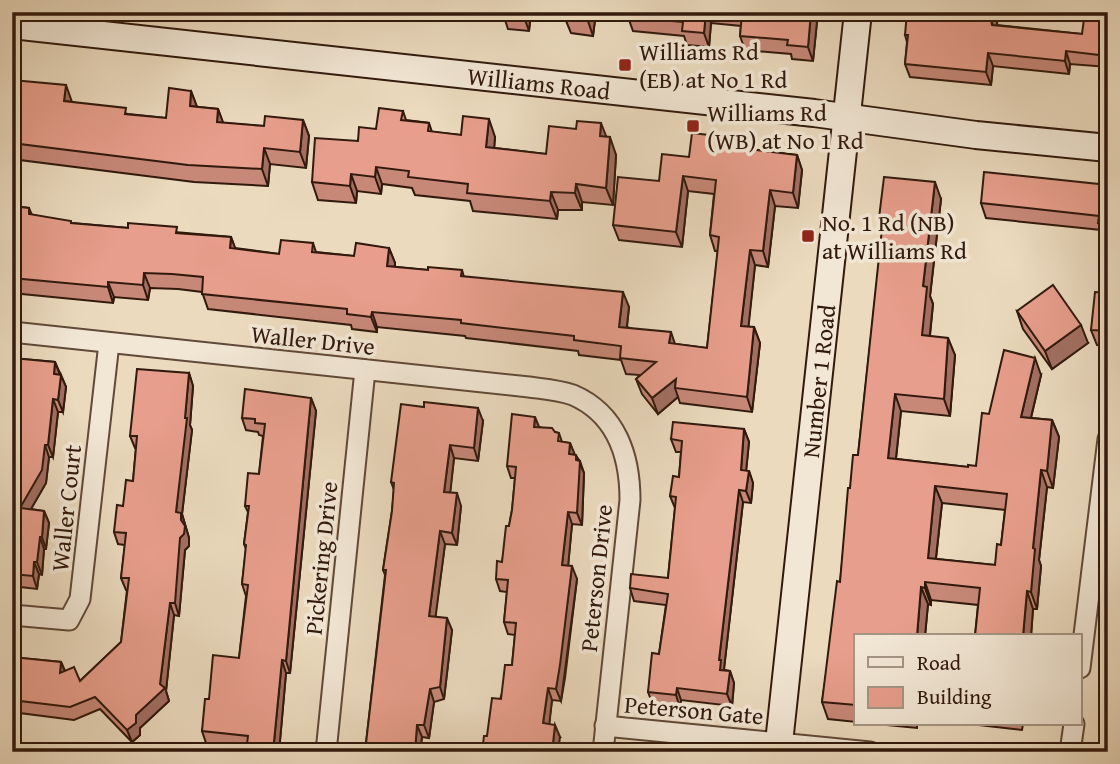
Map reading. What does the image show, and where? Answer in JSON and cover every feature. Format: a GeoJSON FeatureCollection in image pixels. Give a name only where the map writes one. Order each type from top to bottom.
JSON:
{"type":"FeatureCollection","features":[{"type":"Feature","properties":{"kind":"street","name":"Number 1 Road"},"geometry":{"type":"LineString","coordinates":[[778,747],[858,12]]}},
{"type":"Feature","properties":{"kind":"street","name":"Williams Road"},"geometry":{"type":"LineString","coordinates":[[12,25],[1108,148]]}},
{"type":"Feature","properties":{"kind":"street","name":"Waller Drive"},"geometry":{"type":"LineString","coordinates":[[12,332],[555,390],[584,401],[602,416]]}},
{"type":"Feature","properties":{"kind":"street","name":"Waller Court"},"geometry":{"type":"LineString","coordinates":[[12,615],[69,620],[80,599],[109,343]]}},
{"type":"Feature","properties":{"kind":"street","name":"Pickering Drive"},"geometry":{"type":"LineString","coordinates":[[326,752],[365,370]]}},
{"type":"Feature","properties":{"kind":"street","name":"Peterson Drive"},"geometry":{"type":"LineString","coordinates":[[602,416],[614,431],[626,456],[630,481],[603,752]]}},
{"type":"Feature","properties":{"kind":"street"},"geometry":{"type":"LineString","coordinates":[[1082,652],[1108,439]]}},
{"type":"Feature","properties":{"kind":"street","name":"Peterson Gate"},"geometry":{"type":"LineString","coordinates":[[605,726],[778,747],[870,752]]}},
{"type":"Feature","properties":{"kind":"street"},"geometry":{"type":"LineString","coordinates":[[1070,752],[1074,726]]}},
{"type":"Feature","properties":{"kind":"building"},"geometry":{"type":"Polygon","coordinates":[[[565,12],[588,12],[587,18],[564,16],[565,12]]]}},
{"type":"Feature","properties":{"kind":"building"},"geometry":{"type":"Polygon","coordinates":[[[628,12],[706,12],[704,33],[682,31],[683,22],[628,17],[628,12]]]}},
{"type":"Feature","properties":{"kind":"building"},"geometry":{"type":"Polygon","coordinates":[[[737,12],[811,12],[808,47],[787,45],[788,40],[740,36],[742,13],[737,12]]]}},
{"type":"Feature","properties":{"kind":"building"},"geometry":{"type":"Polygon","coordinates":[[[907,12],[992,12],[992,25],[1082,34],[1084,19],[1108,22],[1108,56],[1066,51],[1065,61],[988,53],[986,72],[905,64],[907,12]]]}},
{"type":"Feature","properties":{"kind":"building"},"geometry":{"type":"Polygon","coordinates":[[[12,80],[66,85],[64,101],[126,108],[125,114],[166,118],[169,88],[191,91],[190,106],[218,109],[217,122],[264,126],[265,116],[303,120],[300,152],[264,148],[262,169],[188,165],[12,143],[12,80]]]}},
{"type":"Feature","properties":{"kind":"building"},"geometry":{"type":"Polygon","coordinates":[[[379,108],[403,111],[401,120],[429,123],[428,131],[461,135],[463,116],[489,119],[486,147],[546,154],[549,126],[576,129],[577,121],[601,123],[600,136],[610,137],[606,188],[576,184],[575,193],[551,192],[550,201],[467,193],[468,184],[408,177],[409,171],[376,167],[375,177],[351,174],[350,186],[312,182],[315,138],[358,141],[359,127],[376,129],[379,108]]]}},
{"type":"Feature","properties":{"kind":"building"},"geometry":{"type":"Polygon","coordinates":[[[692,133],[734,138],[733,147],[797,155],[793,193],[770,190],[763,251],[750,250],[741,326],[754,327],[747,397],[675,388],[676,379],[652,398],[636,379],[656,362],[620,358],[621,346],[574,340],[574,336],[461,323],[461,320],[372,312],[371,317],[347,314],[347,309],[202,294],[203,277],[144,273],[143,285],[108,282],[108,287],[12,278],[12,206],[29,208],[29,214],[71,223],[128,228],[128,223],[177,227],[176,233],[231,237],[230,248],[279,254],[281,240],[313,243],[312,252],[354,256],[356,243],[389,248],[387,266],[462,270],[461,276],[623,292],[619,327],[671,332],[669,343],[707,348],[719,237],[710,235],[716,180],[683,176],[676,232],[613,225],[618,177],[659,181],[662,154],[689,157],[692,133]]]}},
{"type":"Feature","properties":{"kind":"building"},"geometry":{"type":"Polygon","coordinates":[[[984,172],[1108,185],[1108,224],[1098,223],[1099,216],[981,203],[984,172]]]}},
{"type":"Feature","properties":{"kind":"building"},"geometry":{"type":"Polygon","coordinates":[[[884,177],[935,182],[923,286],[927,287],[922,335],[948,338],[944,399],[895,394],[888,458],[976,466],[982,413],[989,414],[1004,350],[1035,358],[1021,417],[1052,420],[1047,471],[1041,470],[1031,592],[1027,591],[1023,634],[975,634],[980,588],[925,582],[925,588],[921,587],[917,634],[854,634],[854,705],[822,702],[837,581],[840,582],[848,488],[853,455],[858,455],[883,219],[879,218],[884,177]],[[935,486],[928,558],[995,565],[997,544],[1001,545],[1007,494],[935,486]]]}},
{"type":"Feature","properties":{"kind":"building"},"geometry":{"type":"Polygon","coordinates":[[[1053,285],[1081,325],[1045,351],[1017,311],[1053,285]]]}},
{"type":"Feature","properties":{"kind":"building"},"geometry":{"type":"Polygon","coordinates":[[[1095,292],[1108,293],[1108,331],[1091,330],[1095,292]]]}},
{"type":"Feature","properties":{"kind":"building"},"geometry":{"type":"Polygon","coordinates":[[[12,358],[55,362],[54,374],[61,375],[58,400],[53,399],[48,445],[45,445],[42,470],[20,508],[44,511],[42,537],[37,562],[34,562],[33,576],[12,574],[12,358]]]}},
{"type":"Feature","properties":{"kind":"building"},"geometry":{"type":"Polygon","coordinates":[[[137,369],[189,373],[187,418],[176,512],[181,513],[185,526],[184,534],[180,538],[175,603],[170,603],[160,684],[165,688],[136,715],[136,723],[127,730],[95,697],[70,707],[12,700],[12,657],[61,662],[60,673],[74,667],[80,681],[121,642],[129,578],[121,578],[126,533],[114,532],[117,505],[123,506],[126,480],[133,481],[137,436],[130,436],[137,369]]]}},
{"type":"Feature","properties":{"kind":"building"},"geometry":{"type":"Polygon","coordinates":[[[245,389],[311,398],[286,661],[282,660],[273,752],[246,752],[248,736],[202,731],[205,699],[209,699],[213,655],[239,658],[248,585],[242,584],[249,506],[245,506],[248,473],[259,474],[265,424],[255,423],[255,419],[242,418],[245,389]]]}},
{"type":"Feature","properties":{"kind":"building"},"geometry":{"type":"Polygon","coordinates":[[[424,402],[478,408],[474,448],[450,445],[444,492],[457,493],[452,533],[440,531],[429,616],[447,618],[440,687],[430,689],[424,725],[417,725],[415,752],[365,752],[386,570],[383,570],[392,511],[394,483],[391,482],[401,404],[424,407],[424,402]]]}},
{"type":"Feature","properties":{"kind":"building"},"geometry":{"type":"Polygon","coordinates":[[[512,414],[535,417],[534,427],[552,428],[559,433],[558,441],[570,443],[569,454],[576,455],[576,460],[580,461],[577,513],[568,512],[562,565],[572,566],[560,665],[556,689],[548,688],[543,723],[555,725],[552,752],[482,752],[492,698],[501,699],[505,665],[512,665],[516,623],[504,622],[508,580],[496,579],[497,561],[502,562],[506,526],[509,526],[512,510],[516,467],[507,466],[512,414]]]}},
{"type":"Feature","properties":{"kind":"building"},"geometry":{"type":"Polygon","coordinates":[[[673,422],[744,429],[741,470],[749,471],[746,491],[739,490],[719,660],[720,670],[730,671],[727,694],[677,688],[676,695],[648,692],[652,653],[659,654],[668,594],[630,588],[631,574],[668,578],[676,497],[670,496],[673,476],[679,477],[682,441],[671,439],[673,422]]]}},
{"type":"Feature","properties":{"kind":"place","name":"Williams Rd (EB) at No 1 Rd"},"geometry":{"type":"Point","coordinates":[625,65]}},
{"type":"Feature","properties":{"kind":"place","name":"Williams Rd (WB) at No 1 Rd"},"geometry":{"type":"Point","coordinates":[693,126]}},
{"type":"Feature","properties":{"kind":"place","name":"No. 1 Rd (NB) at Williams Rd"},"geometry":{"type":"Point","coordinates":[808,236]}}]}
